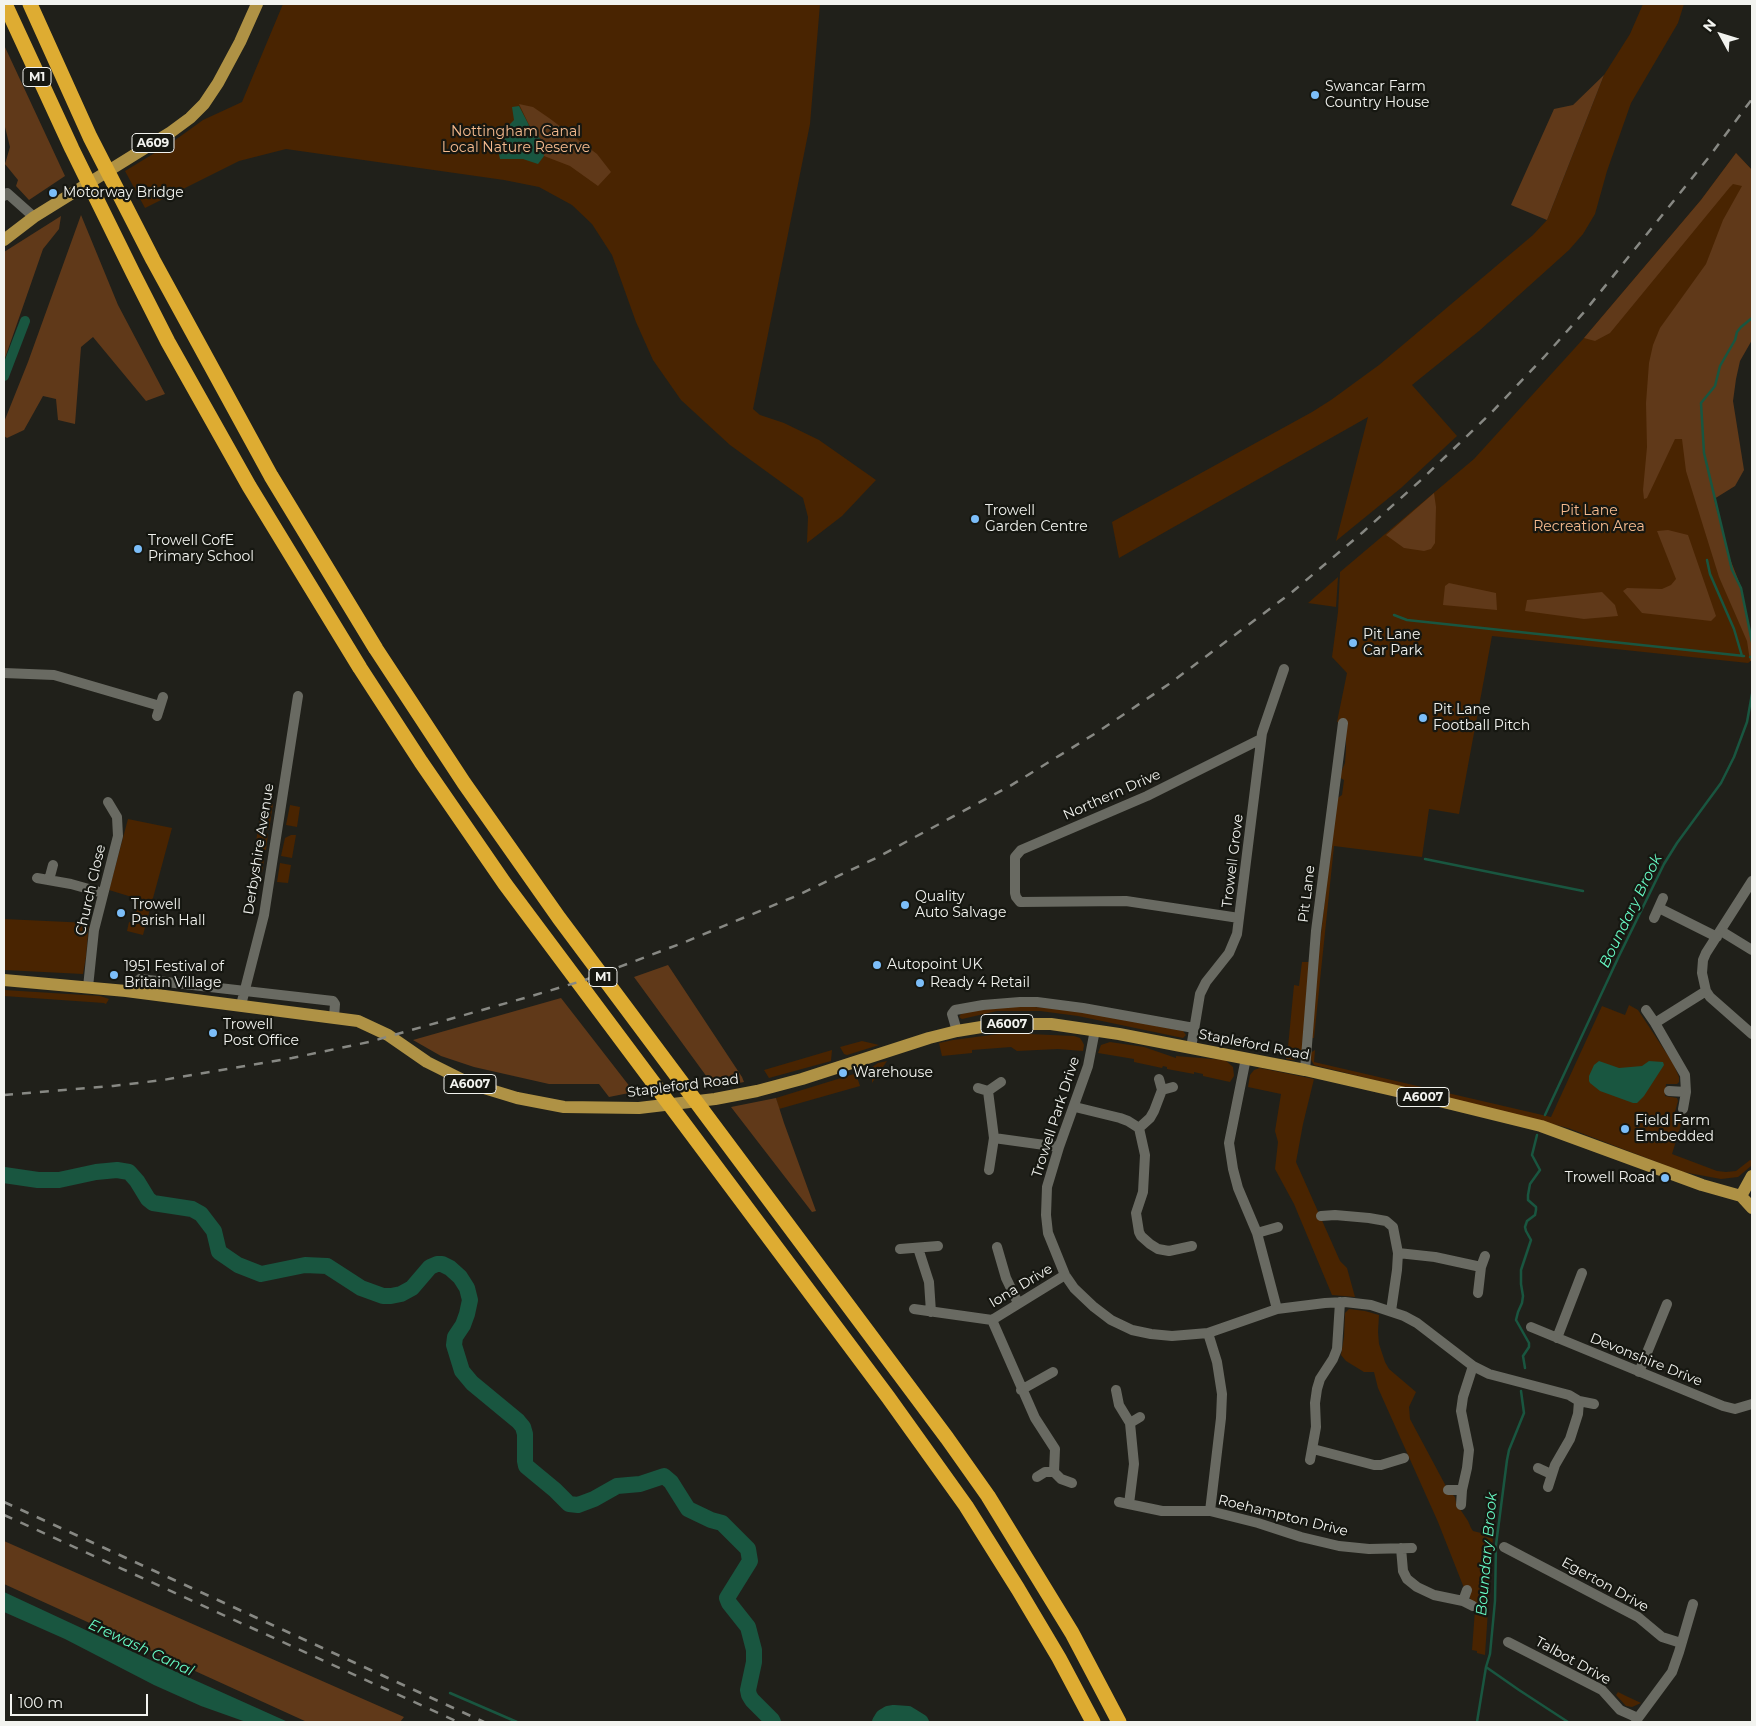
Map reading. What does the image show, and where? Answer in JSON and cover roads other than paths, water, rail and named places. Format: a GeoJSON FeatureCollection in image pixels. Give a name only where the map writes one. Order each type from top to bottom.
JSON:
{"type":"FeatureCollection","features":[{"type":"Feature","properties":{"kind":"highway","name":"M1"},"geometry":{"type":"LineString","coordinates":[[5,4],[72,149],[168,342],[249,486],[360,668],[421,762],[528,915],[882,1390],[951,1486],[1018,1589],[1059,1658],[1093,1722]]}},
{"type":"Feature","properties":{"kind":"highway","name":"M1"},"geometry":{"type":"LineString","coordinates":[[30,4],[90,137],[193,336],[271,476],[408,699],[464,783],[559,918],[978,1482],[1005,1522],[1072,1633],[1119,1722]]}},
{"type":"Feature","properties":{"kind":"main road","name":"A609"},"geometry":{"type":"LineString","coordinates":[[4,240],[34,217],[171,132],[190,118],[204,104],[218,83],[240,42],[257,4]]}},
{"type":"Feature","properties":{"kind":"main road","name":"Stapleford Road"},"geometry":{"type":"LineString","coordinates":[[4,980],[135,992],[358,1021],[392,1038],[427,1062],[471,1084],[518,1098],[564,1107],[639,1108],[715,1099],[757,1091],[802,1079],[929,1038],[957,1031],[1000,1024],[1051,1024],[1095,1030],[1305,1070],[1541,1126],[1702,1185],[1741,1196]]}},
{"type":"Feature","properties":{"kind":"main road"},"geometry":{"type":"LineString","coordinates":[[1752,1176],[1741,1196],[1752,1208]]}},
{"type":"Feature","properties":{"kind":"street"},"geometry":{"type":"LineString","coordinates":[[4,196],[6,193],[34,217]]}},
{"type":"Feature","properties":{"kind":"street","name":"Trowell Grove"},"geometry":{"type":"LineString","coordinates":[[1191,1048],[1203,988],[1232,946],[1237,934],[1261,739],[1284,669]]}},
{"type":"Feature","properties":{"kind":"street"},"geometry":{"type":"LineString","coordinates":[[4,673],[54,675],[160,706]]}},
{"type":"Feature","properties":{"kind":"street","name":"Derbyshire Avenue"},"geometry":{"type":"LineString","coordinates":[[240,1005],[264,914],[298,696]]}},
{"type":"Feature","properties":{"kind":"street","name":"Pit Lane"},"geometry":{"type":"LineString","coordinates":[[1305,1070],[1316,931],[1343,723]]}},
{"type":"Feature","properties":{"kind":"street","name":"Northern Drive"},"geometry":{"type":"LineString","coordinates":[[1240,918],[1126,901],[1019,901],[1015,893],[1015,857],[1021,850],[1147,796],[1261,739]]}},
{"type":"Feature","properties":{"kind":"street","name":"Church Close"},"geometry":{"type":"LineString","coordinates":[[88,987],[94,930],[118,836],[117,817],[108,802]]}},
{"type":"Feature","properties":{"kind":"street"},"geometry":{"type":"LineString","coordinates":[[49,880],[53,865]]}},
{"type":"Feature","properties":{"kind":"street"},"geometry":{"type":"LineString","coordinates":[[37,878],[71,884],[102,894]]}},
{"type":"Feature","properties":{"kind":"street"},"geometry":{"type":"LineString","coordinates":[[1752,881],[1706,953],[1702,966],[1706,992],[1752,1034]]}},
{"type":"Feature","properties":{"kind":"street"},"geometry":{"type":"LineString","coordinates":[[1654,918],[1661,903],[1752,950]]}},
{"type":"Feature","properties":{"kind":"street"},"geometry":{"type":"LineString","coordinates":[[135,992],[140,979],[333,1001],[335,1004],[334,1017]]}},
{"type":"Feature","properties":{"kind":"street"},"geometry":{"type":"LineString","coordinates":[[1655,1023],[1706,992]]}},
{"type":"Feature","properties":{"kind":"street","name":"Stapleford Road"},"geometry":{"type":"LineString","coordinates":[[957,1031],[952,1014],[953,1011],[983,1005],[1020,1002],[1037,1002],[1083,1008],[1194,1028]]}},
{"type":"Feature","properties":{"kind":"street"},"geometry":{"type":"LineString","coordinates":[[1646,1010],[1683,1069],[1686,1092],[1682,1109]]}},
{"type":"Feature","properties":{"kind":"street","name":"Trowell Park Drive"},"geometry":{"type":"LineString","coordinates":[[1095,1030],[1088,1066],[1047,1187],[1046,1215],[1048,1233],[1065,1275],[1074,1288],[1111,1320],[1132,1330],[1172,1336],[1208,1332],[1277,1309],[1340,1302],[1371,1306],[1391,1311],[1417,1322],[1473,1366],[1489,1374],[1569,1395],[1578,1401],[1594,1404]]}},
{"type":"Feature","properties":{"kind":"street"},"geometry":{"type":"LineString","coordinates":[[1246,1058],[1229,1144],[1238,1188],[1258,1232],[1277,1309]]}},
{"type":"Feature","properties":{"kind":"street"},"geometry":{"type":"LineString","coordinates":[[1139,1128],[1150,1118],[1162,1090],[1158,1079]]}},
{"type":"Feature","properties":{"kind":"street"},"geometry":{"type":"LineString","coordinates":[[989,1170],[994,1138],[983,1090],[1002,1082]]}},
{"type":"Feature","properties":{"kind":"street"},"geometry":{"type":"LineString","coordinates":[[1162,1090],[1173,1087]]}},
{"type":"Feature","properties":{"kind":"street"},"geometry":{"type":"LineString","coordinates":[[1669,1091],[1686,1092]]}},
{"type":"Feature","properties":{"kind":"street"},"geometry":{"type":"LineString","coordinates":[[1075,1107],[1128,1121],[1139,1128],[1148,1179],[1136,1213],[1137,1227],[1141,1236],[1158,1249],[1169,1251],[1192,1246]]}},
{"type":"Feature","properties":{"kind":"street"},"geometry":{"type":"LineString","coordinates":[[994,1138],[1059,1147]]}},
{"type":"Feature","properties":{"kind":"street"},"geometry":{"type":"LineString","coordinates":[[1321,1216],[1340,1215],[1369,1218],[1386,1221],[1393,1227],[1398,1253],[1398,1270],[1391,1311]]}},
{"type":"Feature","properties":{"kind":"street"},"geometry":{"type":"LineString","coordinates":[[1258,1232],[1278,1227]]}},
{"type":"Feature","properties":{"kind":"street"},"geometry":{"type":"LineString","coordinates":[[900,1249],[938,1246]]}},
{"type":"Feature","properties":{"kind":"street"},"geometry":{"type":"LineString","coordinates":[[997,1247],[1006,1278],[1018,1303]]}},
{"type":"Feature","properties":{"kind":"street"},"geometry":{"type":"LineString","coordinates":[[918,1248],[929,1282],[931,1312]]}},
{"type":"Feature","properties":{"kind":"street"},"geometry":{"type":"LineString","coordinates":[[1398,1253],[1434,1256],[1481,1267]]}},
{"type":"Feature","properties":{"kind":"street"},"geometry":{"type":"LineString","coordinates":[[1478,1293],[1481,1267],[1485,1256]]}},
{"type":"Feature","properties":{"kind":"street"},"geometry":{"type":"LineString","coordinates":[[1557,1338],[1582,1274]]}},
{"type":"Feature","properties":{"kind":"street","name":"Iona Drive"},"geometry":{"type":"LineString","coordinates":[[914,1309],[992,1320],[1065,1275]]}},
{"type":"Feature","properties":{"kind":"street"},"geometry":{"type":"LineString","coordinates":[[1310,1460],[1316,1427],[1316,1389],[1320,1378],[1336,1361],[1339,1342],[1340,1302]]}},
{"type":"Feature","properties":{"kind":"street"},"geometry":{"type":"LineString","coordinates":[[1639,1372],[1667,1304]]}},
{"type":"Feature","properties":{"kind":"street"},"geometry":{"type":"LineString","coordinates":[[992,1320],[1021,1390],[1035,1418],[1055,1449],[1054,1472]]}},
{"type":"Feature","properties":{"kind":"street","name":"Devonshire Drive"},"geometry":{"type":"LineString","coordinates":[[1531,1327],[1730,1408],[1739,1408],[1752,1404]]}},
{"type":"Feature","properties":{"kind":"street"},"geometry":{"type":"LineString","coordinates":[[1208,1332],[1217,1362],[1222,1394],[1222,1418],[1210,1511]]}},
{"type":"Feature","properties":{"kind":"street"},"geometry":{"type":"LineString","coordinates":[[1461,1505],[1469,1450],[1461,1411],[1463,1397],[1473,1366]]}},
{"type":"Feature","properties":{"kind":"street"},"geometry":{"type":"LineString","coordinates":[[1021,1390],[1053,1372]]}},
{"type":"Feature","properties":{"kind":"street"},"geometry":{"type":"LineString","coordinates":[[1116,1390],[1119,1405],[1130,1423],[1140,1417]]}},
{"type":"Feature","properties":{"kind":"street"},"geometry":{"type":"LineString","coordinates":[[1548,1487],[1551,1474],[1570,1439],[1578,1414],[1578,1401]]}},
{"type":"Feature","properties":{"kind":"street","name":"Roehampton Drive"},"geometry":{"type":"LineString","coordinates":[[1130,1423],[1134,1464],[1124,1503],[1162,1511],[1210,1511],[1339,1546],[1369,1549],[1412,1548]]}},
{"type":"Feature","properties":{"kind":"street"},"geometry":{"type":"LineString","coordinates":[[1312,1449],[1374,1466],[1398,1460],[1388,1450]]}},
{"type":"Feature","properties":{"kind":"street"},"geometry":{"type":"LineString","coordinates":[[1538,1468],[1551,1474]]}},
{"type":"Feature","properties":{"kind":"street"},"geometry":{"type":"LineString","coordinates":[[1038,1477],[1046,1472],[1054,1472],[1061,1479],[1072,1483]]}},
{"type":"Feature","properties":{"kind":"street"},"geometry":{"type":"LineString","coordinates":[[1448,1490],[1462,1490]]}},
{"type":"Feature","properties":{"kind":"street"},"geometry":{"type":"LineString","coordinates":[[1401,1548],[1403,1571],[1412,1583],[1434,1595],[1463,1601],[1473,1606]]}},
{"type":"Feature","properties":{"kind":"street","name":"Egerton Drive"},"geometry":{"type":"LineString","coordinates":[[1508,1562],[1509,1550],[1638,1617],[1662,1636],[1682,1643]]}},
{"type":"Feature","properties":{"kind":"street"},"geometry":{"type":"LineString","coordinates":[[1463,1601],[1467,1590]]}},
{"type":"Feature","properties":{"kind":"street"},"geometry":{"type":"LineString","coordinates":[[1637,1720],[1672,1672],[1691,1609],[1679,1610]]}},
{"type":"Feature","properties":{"kind":"street","name":"Talbot Drive"},"geometry":{"type":"LineString","coordinates":[[1508,1642],[1516,1651],[1602,1690],[1620,1710],[1637,1720]]}},
{"type":"Feature","properties":{"kind":"waterway","name":"Boundary Brook"},"geometry":{"type":"LineString","coordinates":[[1752,318],[1737,332],[1735,340],[1720,366],[1715,386],[1701,403],[1704,453],[1732,570],[1741,588],[1752,642]]}},
{"type":"Feature","properties":{"kind":"waterway"},"geometry":{"type":"LineString","coordinates":[[4,376],[25,321]]}},
{"type":"Feature","properties":{"kind":"waterway"},"geometry":{"type":"LineString","coordinates":[[1707,560],[1710,574],[1734,629],[1742,656]]}},
{"type":"Feature","properties":{"kind":"waterway"},"geometry":{"type":"LineString","coordinates":[[1394,615],[1407,620],[1744,656]]}},
{"type":"Feature","properties":{"kind":"waterway","name":"Boundary Brook"},"geometry":{"type":"LineString","coordinates":[[1545,1115],[1664,864],[1721,783],[1734,757],[1747,722],[1752,694]]}},
{"type":"Feature","properties":{"kind":"waterway"},"geometry":{"type":"LineString","coordinates":[[1425,859],[1583,891]]}},
{"type":"Feature","properties":{"kind":"waterway","name":"Boundary Brook"},"geometry":{"type":"LineString","coordinates":[[1525,1368],[1523,1356],[1529,1347],[1529,1343],[1516,1320],[1523,1296],[1521,1270],[1531,1240],[1525,1227],[1527,1221],[1535,1215],[1536,1210],[1536,1207],[1528,1200],[1528,1195],[1530,1184],[1540,1170],[1532,1155],[1537,1135]]}},
{"type":"Feature","properties":{"kind":"waterway"},"geometry":{"type":"LineString","coordinates":[[4,1175],[38,1180],[59,1180],[96,1172],[117,1170],[129,1172],[148,1199],[153,1203],[192,1209],[201,1214],[214,1231],[219,1252],[238,1265],[261,1274],[305,1265],[327,1266],[361,1288],[383,1296],[391,1296],[401,1294],[412,1288],[430,1267],[442,1264],[450,1268],[460,1277],[467,1288],[470,1300],[467,1314],[463,1325],[455,1337],[454,1345],[462,1371],[472,1383],[523,1427],[526,1466],[569,1504],[578,1505],[594,1499],[617,1486],[640,1484],[664,1476],[671,1482],[688,1509],[722,1523],[748,1549],[750,1561],[727,1598],[748,1627],[754,1650],[754,1662],[748,1690],[749,1695],[773,1722]]}},
{"type":"Feature","properties":{"kind":"waterway","name":"Boundary Brook"},"geometry":{"type":"LineString","coordinates":[[1477,1722],[1490,1654],[1495,1601],[1496,1545],[1507,1460],[1509,1450],[1524,1413],[1521,1391]]}},
{"type":"Feature","properties":{"kind":"waterway"},"geometry":{"type":"LineString","coordinates":[[1486,1667],[1568,1722]]}},
{"type":"Feature","properties":{"kind":"waterway"},"geometry":{"type":"LineString","coordinates":[[450,1693],[517,1722]]}},
{"type":"Feature","properties":{"kind":"waterway"},"geometry":{"type":"LineString","coordinates":[[880,1722],[883,1717],[894,1713],[908,1714],[921,1722]]}},
{"type":"Feature","properties":{"kind":"railway"},"geometry":{"type":"LineString","coordinates":[[4,1095],[163,1080],[292,1058],[369,1042],[585,980],[685,942],[796,896],[876,858],[1010,786],[1096,733],[1169,684],[1291,593],[1421,480],[1491,413],[1585,311],[1709,157],[1752,99]]}},
{"type":"Feature","properties":{"kind":"railway"},"geometry":{"type":"LineString","coordinates":[[4,1502],[484,1722]]}},
{"type":"Feature","properties":{"kind":"railway"},"geometry":{"type":"LineString","coordinates":[[4,1515],[458,1722]]}},
{"type":"Feature","properties":{"kind":"place","name":"Swancar Farm Country House"},"geometry":{"type":"Point","coordinates":[1315,95]}},
{"type":"Feature","properties":{"kind":"place","name":"Motorway Bridge"},"geometry":{"type":"Point","coordinates":[53,193]}},
{"type":"Feature","properties":{"kind":"place","name":"Trowell Garden Centre"},"geometry":{"type":"Point","coordinates":[975,519]}},
{"type":"Feature","properties":{"kind":"place","name":"Trowell CofE Primary School"},"geometry":{"type":"Point","coordinates":[138,549]}},
{"type":"Feature","properties":{"kind":"place","name":"Pit Lane Car Park"},"geometry":{"type":"Point","coordinates":[1353,643]}},
{"type":"Feature","properties":{"kind":"place","name":"Pit Lane Football Pitch"},"geometry":{"type":"Point","coordinates":[1423,718]}},
{"type":"Feature","properties":{"kind":"place","name":"Quality Auto Salvage"},"geometry":{"type":"Point","coordinates":[905,905]}},
{"type":"Feature","properties":{"kind":"place","name":"Trowell Parish Hall"},"geometry":{"type":"Point","coordinates":[121,913]}},
{"type":"Feature","properties":{"kind":"place","name":"Autopoint UK"},"geometry":{"type":"Point","coordinates":[877,965]}},
{"type":"Feature","properties":{"kind":"place","name":"1951 Festival of Britain Village"},"geometry":{"type":"Point","coordinates":[114,975]}},
{"type":"Feature","properties":{"kind":"place","name":"Ready 4 Retail"},"geometry":{"type":"Point","coordinates":[920,983]}},
{"type":"Feature","properties":{"kind":"place","name":"Trowell Post Office"},"geometry":{"type":"Point","coordinates":[213,1033]}},
{"type":"Feature","properties":{"kind":"place","name":"Warehouse"},"geometry":{"type":"Point","coordinates":[843,1073]}},
{"type":"Feature","properties":{"kind":"place","name":"Field Farm Embedded"},"geometry":{"type":"Point","coordinates":[1625,1129]}},
{"type":"Feature","properties":{"kind":"place","name":"Trowell Road"},"geometry":{"type":"Point","coordinates":[1665,1178]}},
{"type":"Feature","properties":{"kind":"park label","name":"Nottingham Canal Local Nature Reserve"},"geometry":{"type":"Point","coordinates":[516,140]}},
{"type":"Feature","properties":{"kind":"park label","name":"Pit Lane Recreation Area"},"geometry":{"type":"Point","coordinates":[1589,520]}},
{"type":"Feature","properties":{"kind":"water label","name":"Erewash Canal"},"geometry":{"type":"Point","coordinates":[141,1648]}}]}
